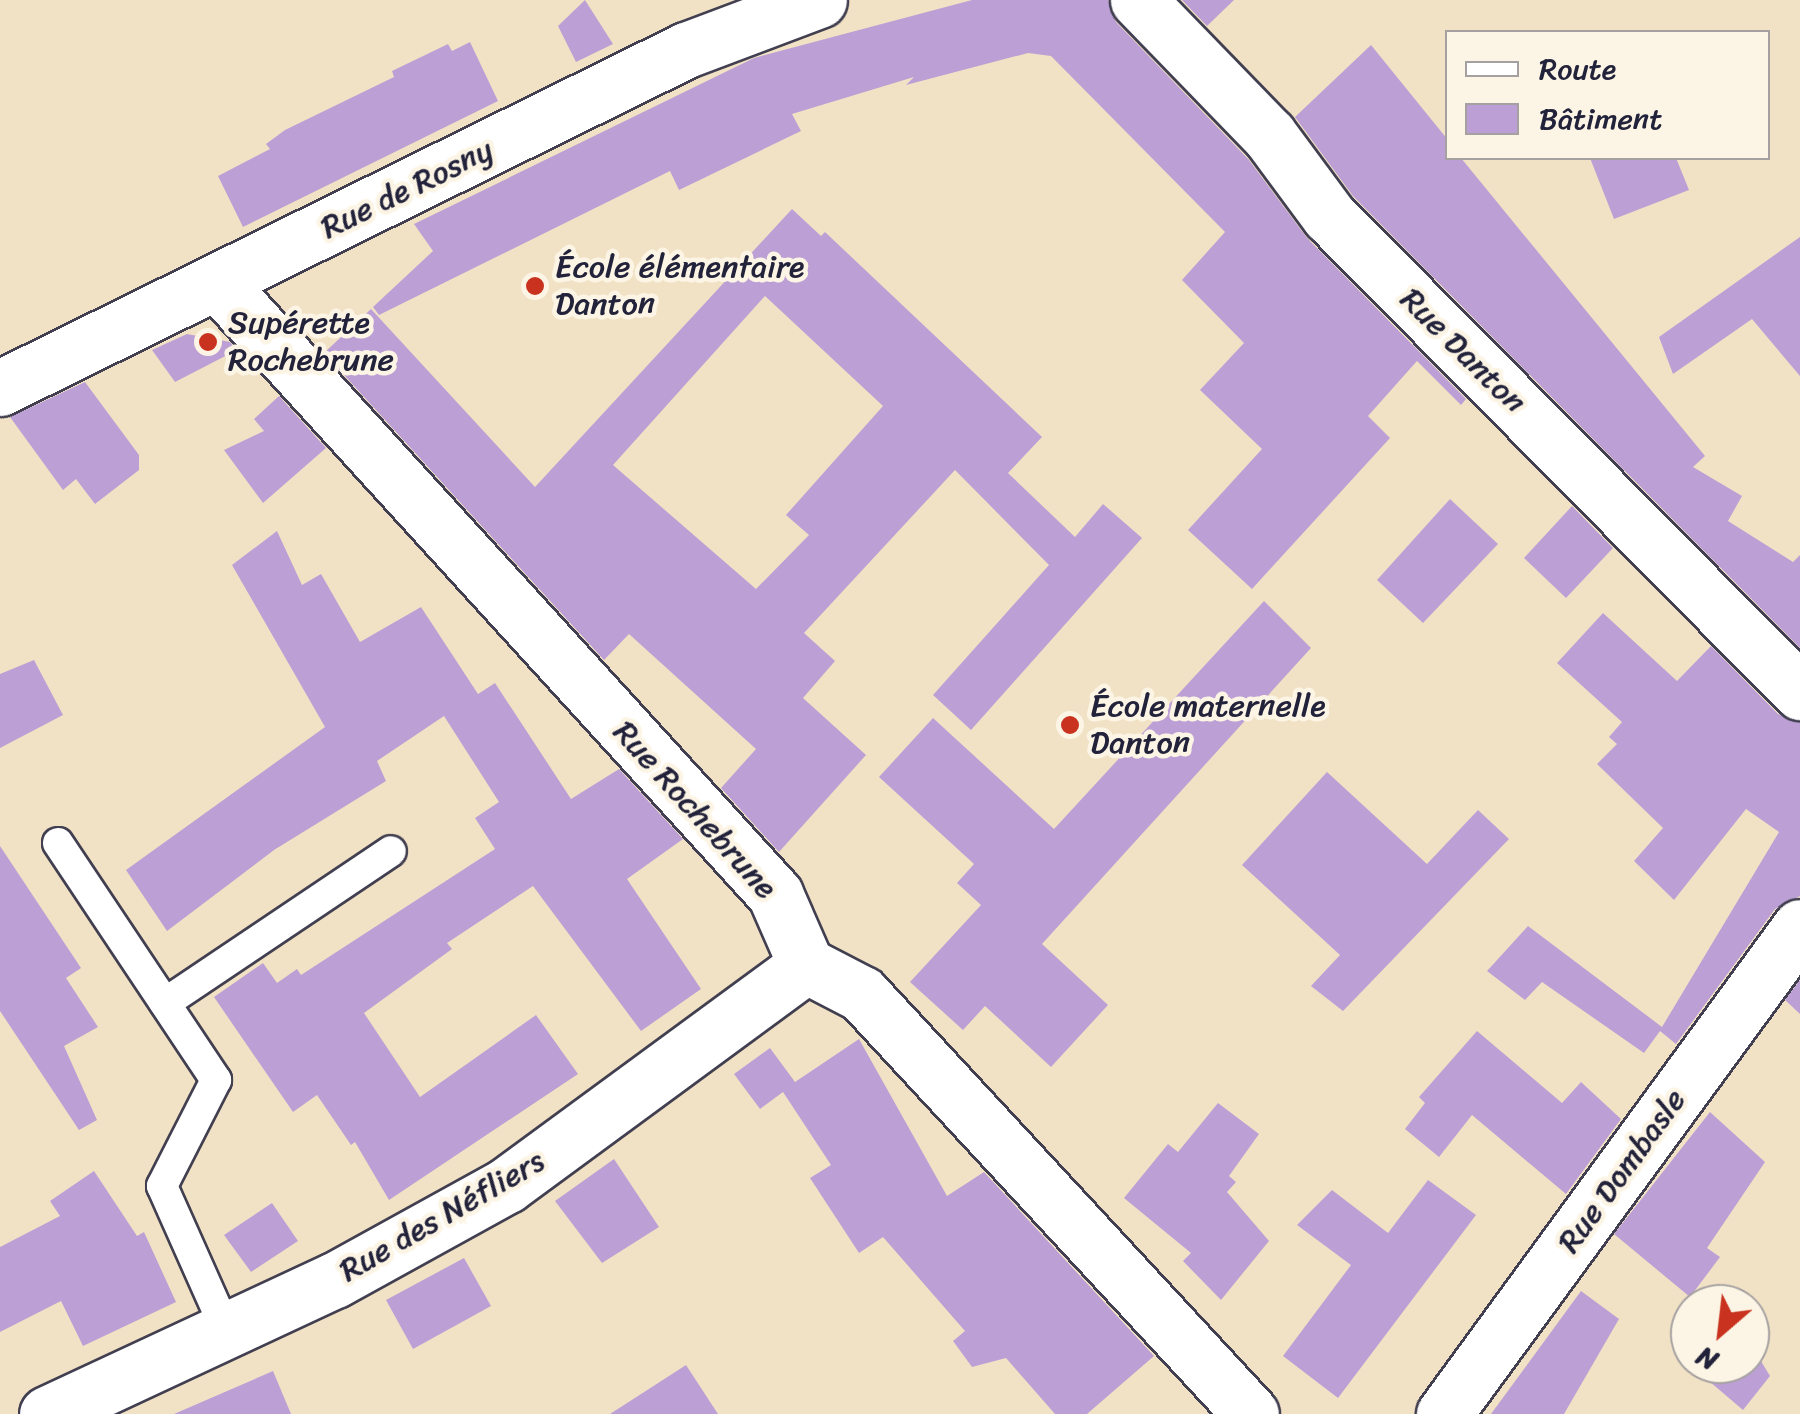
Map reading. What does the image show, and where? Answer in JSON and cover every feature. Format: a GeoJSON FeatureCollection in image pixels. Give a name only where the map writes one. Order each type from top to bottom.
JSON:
{"type":"FeatureCollection","features":[{"type":"Feature","properties":{"kind":"street","name":"Rue de Rosny"},"geometry":{"type":"LineString","coordinates":[[0,388],[218,284],[686,50],[818,0]]}},
{"type":"Feature","properties":{"kind":"street","name":"Rue Danton"},"geometry":{"type":"LineString","coordinates":[[1138,0],[1269,135],[1329,216],[1800,692]]}},
{"type":"Feature","properties":{"kind":"street","name":"Rue Rochebrune"},"geometry":{"type":"LineString","coordinates":[[218,284],[775,894],[806,966]]}},
{"type":"Feature","properties":{"kind":"street","name":"Rue Dombasle"},"geometry":{"type":"LineString","coordinates":[[1444,1414],[1800,927]]}},
{"type":"Feature","properties":{"kind":"street","name":"Rue des Néfliers"},"geometry":{"type":"LineString","coordinates":[[46,1414],[227,1332],[507,1185],[806,966]]}},
{"type":"Feature","properties":{"kind":"street"},"geometry":{"type":"LineString","coordinates":[[806,966],[862,994],[1250,1414]]}},
{"type":"Feature","properties":{"kind":"lane"},"geometry":{"type":"LineString","coordinates":[[58,843],[216,1080],[162,1186],[227,1332]]}},
{"type":"Feature","properties":{"kind":"lane"},"geometry":{"type":"LineString","coordinates":[[165,1003],[390,851]]}},
{"type":"Feature","properties":{"kind":"building"},"geometry":{"type":"Polygon","coordinates":[[[585,0],[613,44],[576,62],[558,26],[585,0]]]}},
{"type":"Feature","properties":{"kind":"building"},"geometry":{"type":"Polygon","coordinates":[[[972,0],[1108,0],[1116,22],[1249,160],[1307,238],[1466,399],[1461,405],[1417,361],[1368,416],[1390,438],[1252,589],[1188,530],[1262,449],[1200,390],[1244,343],[1182,280],[1225,232],[1051,56],[1028,53],[906,85],[914,77],[792,114],[801,131],[679,190],[670,171],[379,315],[373,307],[433,251],[414,224],[754,58],[972,0]]]}},
{"type":"Feature","properties":{"kind":"building"},"geometry":{"type":"Polygon","coordinates":[[[1182,0],[1234,0],[1207,26],[1182,0]]]}},
{"type":"Feature","properties":{"kind":"building"},"geometry":{"type":"Polygon","coordinates":[[[470,42],[498,101],[243,227],[218,176],[270,149],[266,144],[285,130],[394,77],[392,71],[448,44],[452,51],[470,42]]]}},
{"type":"Feature","properties":{"kind":"building"},"geometry":{"type":"Polygon","coordinates":[[[1371,45],[1445,136],[1445,160],[1463,160],[1705,456],[1693,467],[1742,496],[1728,521],[1793,562],[1800,555],[1800,648],[1353,196],[1295,117],[1371,45]]]}},
{"type":"Feature","properties":{"kind":"building"},"geometry":{"type":"Polygon","coordinates":[[[1591,160],[1677,160],[1689,190],[1614,219],[1591,160]]]}},
{"type":"Feature","properties":{"kind":"building"},"geometry":{"type":"Polygon","coordinates":[[[792,209],[821,236],[825,232],[1042,437],[1008,473],[1075,537],[1103,504],[1142,538],[971,730],[933,695],[1049,565],[955,470],[804,633],[835,661],[803,698],[866,755],[779,852],[721,788],[756,749],[629,634],[604,660],[324,353],[371,309],[535,487],[792,209]],[[765,296],[613,465],[756,589],[809,535],[786,515],[883,406],[765,296]]]}},
{"type":"Feature","properties":{"kind":"building"},"geometry":{"type":"Polygon","coordinates":[[[1800,237],[1800,376],[1752,319],[1673,374],[1659,337],[1800,237]]]}},
{"type":"Feature","properties":{"kind":"building"},"geometry":{"type":"Polygon","coordinates":[[[187,334],[230,342],[237,350],[175,382],[152,350],[187,334]]]}},
{"type":"Feature","properties":{"kind":"building"},"geometry":{"type":"Polygon","coordinates":[[[85,382],[139,455],[139,470],[95,504],[76,479],[63,490],[10,417],[85,382]]]}},
{"type":"Feature","properties":{"kind":"building"},"geometry":{"type":"Polygon","coordinates":[[[279,396],[326,448],[263,503],[224,450],[264,431],[254,419],[279,396]]]}},
{"type":"Feature","properties":{"kind":"building"},"geometry":{"type":"Polygon","coordinates":[[[1450,499],[1498,544],[1423,623],[1377,580],[1450,499]]]}},
{"type":"Feature","properties":{"kind":"building"},"geometry":{"type":"Polygon","coordinates":[[[1572,506],[1613,548],[1566,598],[1524,558],[1572,506]]]}},
{"type":"Feature","properties":{"kind":"building"},"geometry":{"type":"Polygon","coordinates":[[[277,531],[302,585],[321,574],[360,642],[421,607],[478,694],[495,683],[571,799],[619,769],[683,839],[627,879],[701,989],[641,1031],[533,886],[447,943],[452,949],[364,1013],[420,1097],[536,1015],[578,1074],[389,1200],[355,1142],[351,1145],[317,1095],[293,1112],[214,997],[263,963],[277,983],[297,969],[301,975],[495,849],[475,818],[499,802],[444,716],[377,761],[386,781],[274,850],[167,931],[126,870],[325,727],[232,565],[277,531]]]}},
{"type":"Feature","properties":{"kind":"building"},"geometry":{"type":"Polygon","coordinates":[[[1264,601],[1311,648],[1042,944],[1108,1005],[1051,1067],[985,1006],[963,1030],[910,982],[981,905],[957,883],[974,864],[879,777],[933,718],[1054,829],[1264,601]]]}},
{"type":"Feature","properties":{"kind":"building"},"geometry":{"type":"Polygon","coordinates":[[[1603,613],[1677,681],[1711,646],[1778,714],[1800,722],[1800,896],[1775,909],[1676,1044],[1660,1031],[1644,1053],[1542,982],[1525,1000],[1487,971],[1528,926],[1662,1027],[1779,832],[1746,809],[1674,900],[1634,861],[1663,828],[1597,764],[1617,744],[1609,737],[1622,722],[1557,663],[1603,613]]]}},
{"type":"Feature","properties":{"kind":"building"},"geometry":{"type":"Polygon","coordinates":[[[34,660],[63,715],[0,748],[0,674],[34,660]]]}},
{"type":"Feature","properties":{"kind":"building"},"geometry":{"type":"Polygon","coordinates":[[[1327,772],[1427,864],[1478,810],[1509,839],[1343,1011],[1311,986],[1340,955],[1242,865],[1327,772]]]}},
{"type":"Feature","properties":{"kind":"building"},"geometry":{"type":"Polygon","coordinates":[[[0,846],[81,968],[66,978],[98,1027],[64,1046],[97,1120],[79,1130],[0,1011],[0,846]]]}},
{"type":"Feature","properties":{"kind":"building"},"geometry":{"type":"Polygon","coordinates":[[[1800,980],[1800,1014],[1785,1000],[1800,980]]]}},
{"type":"Feature","properties":{"kind":"building"},"geometry":{"type":"Polygon","coordinates":[[[1477,1031],[1562,1103],[1581,1082],[1621,1119],[1566,1194],[1472,1115],[1439,1157],[1405,1129],[1425,1103],[1419,1097],[1477,1031]]]}},
{"type":"Feature","properties":{"kind":"building"},"geometry":{"type":"Polygon","coordinates":[[[859,1039],[947,1196],[984,1172],[1154,1356],[1087,1414],[1055,1414],[1006,1358],[972,1367],[953,1341],[965,1331],[883,1237],[859,1253],[810,1178],[831,1165],[783,1092],[760,1109],[734,1074],[770,1048],[795,1082],[859,1039]]]}},
{"type":"Feature","properties":{"kind":"building"},"geometry":{"type":"Polygon","coordinates":[[[1218,1103],[1259,1134],[1229,1176],[1236,1182],[1227,1192],[1269,1241],[1221,1300],[1183,1261],[1191,1253],[1124,1198],[1168,1144],[1178,1152],[1218,1103]]]}},
{"type":"Feature","properties":{"kind":"building"},"geometry":{"type":"Polygon","coordinates":[[[1710,1112],[1765,1162],[1707,1248],[1720,1257],[1700,1284],[1674,1284],[1614,1234],[1710,1112]]]}},
{"type":"Feature","properties":{"kind":"building"},"geometry":{"type":"Polygon","coordinates":[[[614,1159],[659,1227],[602,1263],[555,1201],[614,1159]]]}},
{"type":"Feature","properties":{"kind":"building"},"geometry":{"type":"Polygon","coordinates":[[[94,1171],[137,1236],[144,1232],[176,1302],[83,1346],[61,1301],[0,1332],[0,1247],[60,1216],[50,1201],[94,1171]]]}},
{"type":"Feature","properties":{"kind":"building"},"geometry":{"type":"Polygon","coordinates":[[[1428,1180],[1476,1215],[1338,1398],[1283,1356],[1351,1265],[1297,1225],[1332,1190],[1388,1233],[1428,1180]]]}},
{"type":"Feature","properties":{"kind":"building"},"geometry":{"type":"Polygon","coordinates":[[[272,1203],[298,1241],[251,1272],[224,1235],[272,1203]]]}},
{"type":"Feature","properties":{"kind":"building"},"geometry":{"type":"Polygon","coordinates":[[[464,1258],[491,1306],[413,1349],[386,1300],[464,1258]]]}},
{"type":"Feature","properties":{"kind":"building"},"geometry":{"type":"Polygon","coordinates":[[[1581,1291],[1619,1319],[1564,1414],[1491,1414],[1581,1291]]]}},
{"type":"Feature","properties":{"kind":"building"},"geometry":{"type":"Polygon","coordinates":[[[686,1365],[718,1414],[610,1414],[686,1365]]]}},
{"type":"Feature","properties":{"kind":"building"},"geometry":{"type":"Polygon","coordinates":[[[273,1371],[291,1414],[174,1414],[273,1371]]]}},
{"type":"Feature","properties":{"kind":"building"},"geometry":{"type":"Polygon","coordinates":[[[1712,1384],[1764,1384],[1743,1410],[1712,1384]]]}},
{"type":"Feature","properties":{"kind":"place","name":"École élémentaire Danton"},"geometry":{"type":"Point","coordinates":[535,286]}},
{"type":"Feature","properties":{"kind":"place","name":"Supérette Rochebrune"},"geometry":{"type":"Point","coordinates":[208,342]}},
{"type":"Feature","properties":{"kind":"place","name":"École maternelle Danton"},"geometry":{"type":"Point","coordinates":[1070,725]}}]}
